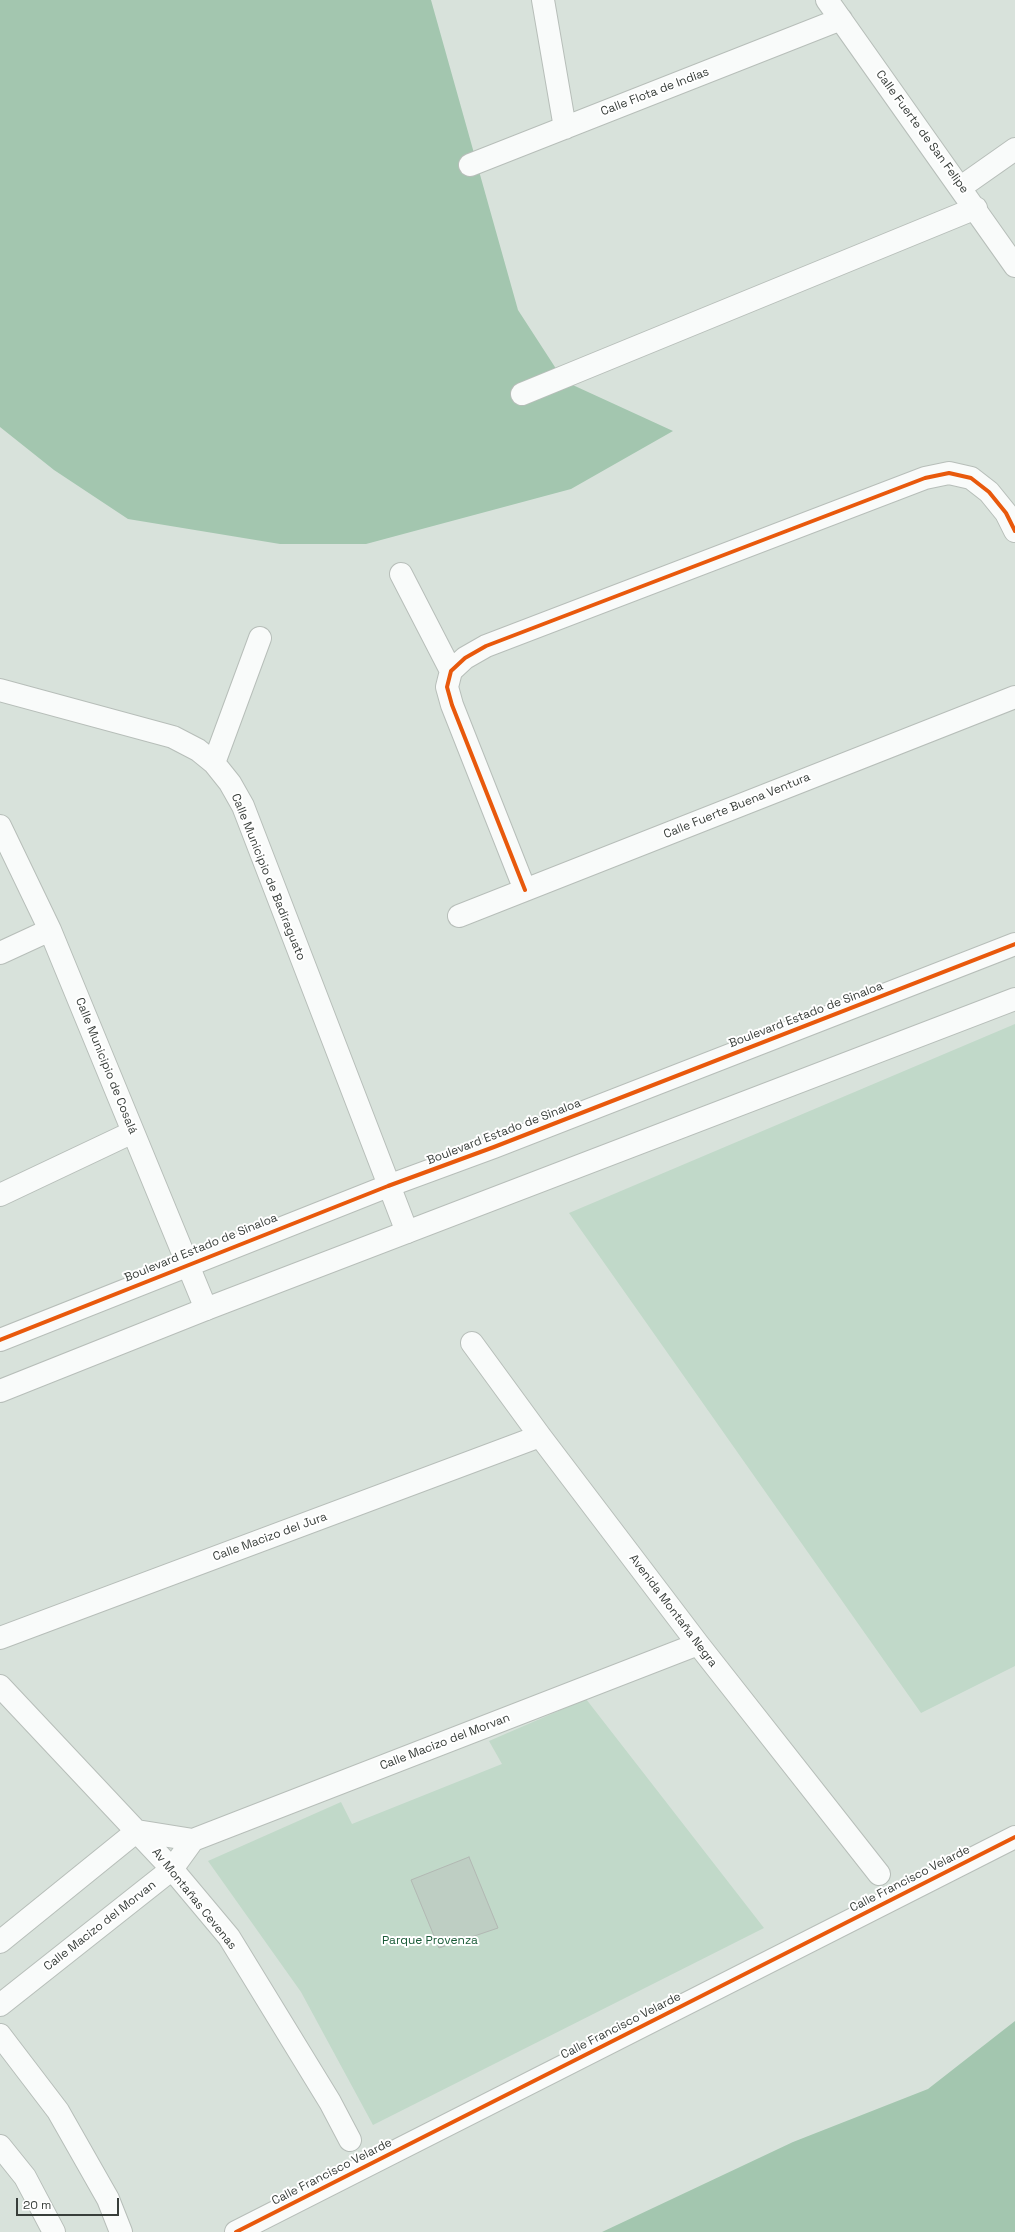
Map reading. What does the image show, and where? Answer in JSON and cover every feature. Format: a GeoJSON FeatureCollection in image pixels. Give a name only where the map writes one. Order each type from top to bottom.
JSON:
{"type":"FeatureCollection","features":[{"type":"Feature","properties":{"kind":"street"},"geometry":{"type":"LineString","coordinates":[[543,0],[565,128]]}},
{"type":"Feature","properties":{"kind":"street","name":"Calle Fuerte de San Felipe"},"geometry":{"type":"LineString","coordinates":[[827,0],[976,208],[1015,266]]}},
{"type":"Feature","properties":{"kind":"street","name":"Calle Flota de Indias"},"geometry":{"type":"LineString","coordinates":[[470,165],[841,19]]}},
{"type":"Feature","properties":{"kind":"street"},"geometry":{"type":"LineString","coordinates":[[961,187],[1015,149]]}},
{"type":"Feature","properties":{"kind":"street"},"geometry":{"type":"LineString","coordinates":[[522,394],[976,208]]}},
{"type":"Feature","properties":{"kind":"street"},"geometry":{"type":"LineString","coordinates":[[525,890],[452,706],[447,687],[451,671],[465,658],[486,646],[925,478],[949,474],[971,478],[989,492],[1006,513],[1015,531]]}},
{"type":"Feature","properties":{"kind":"street"},"geometry":{"type":"LineString","coordinates":[[401,574],[451,671]]}},
{"type":"Feature","properties":{"kind":"street"},"geometry":{"type":"LineString","coordinates":[[214,763],[260,638]]}},
{"type":"Feature","properties":{"kind":"street","name":"Calle Municipio de Badiraguato"},"geometry":{"type":"LineString","coordinates":[[0,690],[173,737],[198,750],[214,763],[230,783],[243,806],[388,1186],[407,1232]]}},
{"type":"Feature","properties":{"kind":"street","name":"Calle Fuerte Buena Ventura"},"geometry":{"type":"LineString","coordinates":[[459,916],[1015,697]]}},
{"type":"Feature","properties":{"kind":"street","name":"Calle Municipio de Cosalá"},"geometry":{"type":"LineString","coordinates":[[0,826],[50,930],[206,1309]]}},
{"type":"Feature","properties":{"kind":"street"},"geometry":{"type":"LineString","coordinates":[[0,953],[50,930]]}},
{"type":"Feature","properties":{"kind":"street","name":"Boulevard Estado de Sinaloa"},"geometry":{"type":"LineString","coordinates":[[0,1340],[187,1264],[388,1186],[494,1147],[1015,944]]}},
{"type":"Feature","properties":{"kind":"street"},"geometry":{"type":"LineString","coordinates":[[0,1391],[206,1309],[1015,999]]}},
{"type":"Feature","properties":{"kind":"street"},"geometry":{"type":"LineString","coordinates":[[0,1195],[133,1132]]}},
{"type":"Feature","properties":{"kind":"street","name":"Avenida Montaña Negra"},"geometry":{"type":"LineString","coordinates":[[472,1343],[540,1436],[698,1644],[879,1874]]}},
{"type":"Feature","properties":{"kind":"street","name":"Calle Macizo del Jura"},"geometry":{"type":"LineString","coordinates":[[0,1638],[540,1436]]}},
{"type":"Feature","properties":{"kind":"street","name":"Calle Macizo del Morvan"},"geometry":{"type":"LineString","coordinates":[[0,2005],[172,1869],[193,1840],[698,1644]]}},
{"type":"Feature","properties":{"kind":"street","name":"Av Montañas Cevenas"},"geometry":{"type":"LineString","coordinates":[[0,1686],[172,1869],[229,1937],[330,2102],[350,2140]]}},
{"type":"Feature","properties":{"kind":"street"},"geometry":{"type":"LineString","coordinates":[[0,1942],[137,1831],[193,1840]]}},
{"type":"Feature","properties":{"kind":"street","name":"Calle Francisco Velarde"},"geometry":{"type":"LineString","coordinates":[[236,2232],[1015,1838]]}},
{"type":"Feature","properties":{"kind":"street"},"geometry":{"type":"LineString","coordinates":[[0,2035],[58,2111],[108,2200],[121,2232]]}},
{"type":"Feature","properties":{"kind":"street"},"geometry":{"type":"LineString","coordinates":[[0,2146],[25,2177],[54,2232]]}},
{"type":"Feature","properties":{"kind":"green space"},"geometry":{"type":"Polygon","coordinates":[[[0,0],[431,0],[518,310],[564,381],[673,431],[571,489],[366,544],[280,544],[128,519],[54,470],[0,427],[0,0]]]}},
{"type":"Feature","properties":{"kind":"green space"},"geometry":{"type":"Polygon","coordinates":[[[1015,1024],[1015,1666],[921,1713],[569,1213],[1015,1024]]]}},
{"type":"Feature","properties":{"kind":"green space","name":"Parque Provenza"},"geometry":{"type":"Polygon","coordinates":[[[586,1699],[764,1928],[373,2125],[301,1992],[208,1861],[341,1802],[352,1824],[502,1764],[489,1741],[586,1699]]]}},
{"type":"Feature","properties":{"kind":"green space"},"geometry":{"type":"Polygon","coordinates":[[[1015,2021],[1015,2232],[602,2232],[793,2142],[928,2089],[1015,2021]]]}},
{"type":"Feature","properties":{"kind":"building"},"geometry":{"type":"Polygon","coordinates":[[[469,1857],[498,1928],[439,1948],[411,1880],[469,1857]]]}},
{"type":"Feature","properties":{"kind":"cycle path"},"geometry":{"type":"LineString","coordinates":[[525,890],[452,705],[447,687],[451,671],[465,658],[486,646],[925,478],[949,473],[971,478],[989,492],[1006,513],[1015,531]]}},
{"type":"Feature","properties":{"kind":"cycle path"},"geometry":{"type":"LineString","coordinates":[[0,1340],[388,1186],[494,1147],[1015,944]]}},
{"type":"Feature","properties":{"kind":"cycle path"},"geometry":{"type":"LineString","coordinates":[[236,2232],[1015,1837]]}}]}
